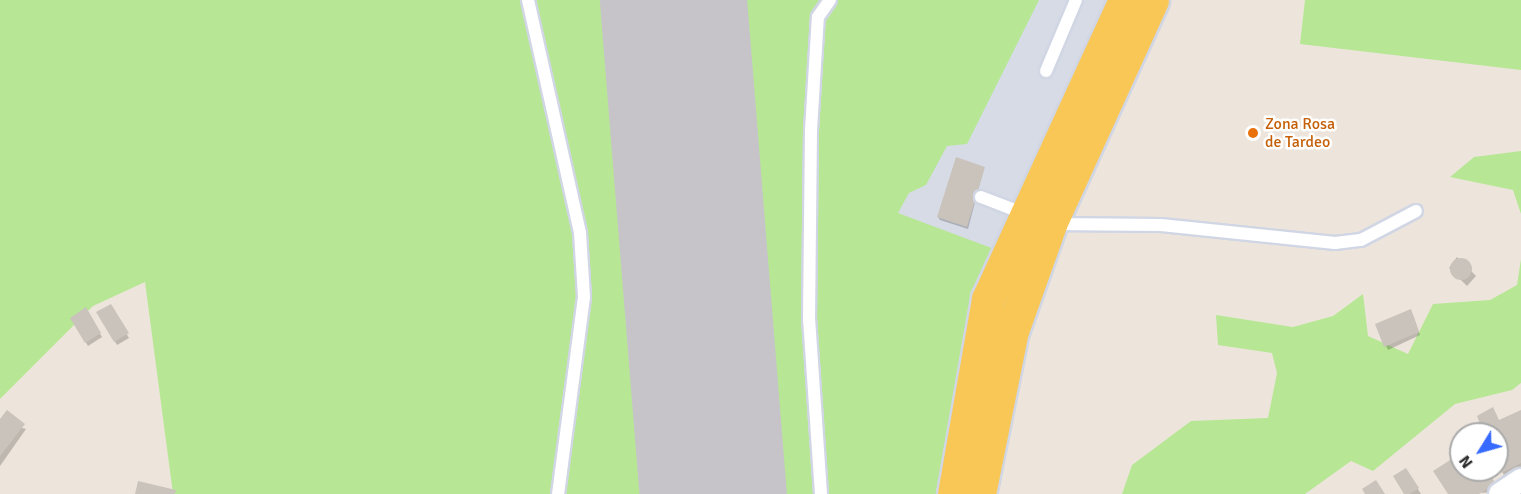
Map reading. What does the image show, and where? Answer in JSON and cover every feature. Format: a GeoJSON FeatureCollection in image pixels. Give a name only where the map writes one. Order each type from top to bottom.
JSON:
{"type":"FeatureCollection","features":[{"type":"Feature","properties":{"kind":"main road"},"geometry":{"type":"LineString","coordinates":[[979,494],[1037,219],[1125,0]]}},
{"type":"Feature","properties":{"kind":"main road"},"geometry":{"type":"LineString","coordinates":[[954,494],[988,299],[1037,219],[1152,0]]}},
{"type":"Feature","properties":{"kind":"street"},"geometry":{"type":"LineString","coordinates":[[1500,494],[1521,480]]}},
{"type":"Feature","properties":{"kind":"lane"},"geometry":{"type":"LineString","coordinates":[[528,0],[580,232],[584,297],[558,494]]}},
{"type":"Feature","properties":{"kind":"lane"},"geometry":{"type":"LineString","coordinates":[[821,494],[809,320],[811,141],[818,17],[830,0]]}},
{"type":"Feature","properties":{"kind":"lane"},"geometry":{"type":"LineString","coordinates":[[1046,71],[1076,0]]}},
{"type":"Feature","properties":{"kind":"lane"},"geometry":{"type":"LineString","coordinates":[[981,197],[1037,219],[1128,223],[1335,243],[1360,240],[1416,211]]}},
{"type":"Feature","properties":{"kind":"shaded area"},"geometry":{"type":"Polygon","coordinates":[[[123,0],[1108,0],[1012,209],[944,494],[173,494],[123,0]]]}},
{"type":"Feature","properties":{"kind":"green space"},"geometry":{"type":"Polygon","coordinates":[[[0,0],[613,0],[655,494],[173,494],[145,282],[93,306],[0,399],[0,0]]]}},
{"type":"Feature","properties":{"kind":"green space"},"geometry":{"type":"Polygon","coordinates":[[[725,0],[1039,0],[967,144],[947,146],[926,185],[909,193],[898,213],[997,250],[944,494],[764,494],[725,0]]]}},
{"type":"Feature","properties":{"kind":"green space"},"geometry":{"type":"Polygon","coordinates":[[[1305,0],[1521,0],[1521,70],[1300,44],[1305,0]]]}},
{"type":"Feature","properties":{"kind":"green space"},"geometry":{"type":"Polygon","coordinates":[[[1521,151],[1521,214],[1513,190],[1450,177],[1474,157],[1521,151]]]}},
{"type":"Feature","properties":{"kind":"green space"},"geometry":{"type":"Polygon","coordinates":[[[1521,259],[1521,383],[1512,390],[1455,404],[1373,471],[1351,461],[1305,494],[1122,494],[1132,465],[1191,421],[1268,418],[1277,373],[1272,353],[1218,345],[1216,315],[1293,327],[1333,316],[1363,294],[1368,336],[1408,354],[1433,304],[1490,300],[1517,285],[1521,259]]]}},
{"type":"Feature","properties":{"kind":"building"},"geometry":{"type":"Polygon","coordinates":[[[956,157],[985,167],[967,227],[937,217],[956,157]]]}},
{"type":"Feature","properties":{"kind":"building"},"geometry":{"type":"Polygon","coordinates":[[[1461,258],[1469,261],[1472,269],[1469,277],[1461,280],[1453,277],[1450,269],[1453,261],[1461,258]]]}},
{"type":"Feature","properties":{"kind":"building"},"geometry":{"type":"Polygon","coordinates":[[[111,304],[129,333],[114,342],[96,312],[111,304]]]}},
{"type":"Feature","properties":{"kind":"building"},"geometry":{"type":"Polygon","coordinates":[[[86,307],[101,333],[85,343],[70,318],[86,307]]]}},
{"type":"Feature","properties":{"kind":"building"},"geometry":{"type":"Polygon","coordinates":[[[1411,309],[1419,332],[1384,347],[1375,324],[1411,309]]]}},
{"type":"Feature","properties":{"kind":"building"},"geometry":{"type":"Polygon","coordinates":[[[1493,407],[1499,420],[1521,410],[1521,463],[1509,469],[1509,422],[1479,422],[1477,416],[1493,407]]]}},
{"type":"Feature","properties":{"kind":"building"},"geometry":{"type":"Polygon","coordinates":[[[7,410],[25,424],[0,456],[0,419],[7,410]]]}},
{"type":"Feature","properties":{"kind":"building"},"geometry":{"type":"Polygon","coordinates":[[[1449,461],[1449,482],[1495,482],[1496,484],[1479,494],[1448,494],[1433,471],[1449,461]]]}},
{"type":"Feature","properties":{"kind":"building"},"geometry":{"type":"Polygon","coordinates":[[[1406,468],[1419,488],[1410,494],[1404,494],[1393,476],[1406,468]]]}},
{"type":"Feature","properties":{"kind":"building"},"geometry":{"type":"Polygon","coordinates":[[[1376,480],[1385,494],[1365,494],[1362,489],[1376,480]]]}},
{"type":"Feature","properties":{"kind":"building"},"geometry":{"type":"Polygon","coordinates":[[[138,481],[176,490],[175,494],[135,494],[138,481]]]}},
{"type":"Feature","properties":{"kind":"runway"},"geometry":{"type":"LineString","coordinates":[[673,0],[713,494]]}},
{"type":"Feature","properties":{"kind":"place","name":"Zona Rosa de Tardeo"},"geometry":{"type":"Point","coordinates":[1253,133]}}]}
